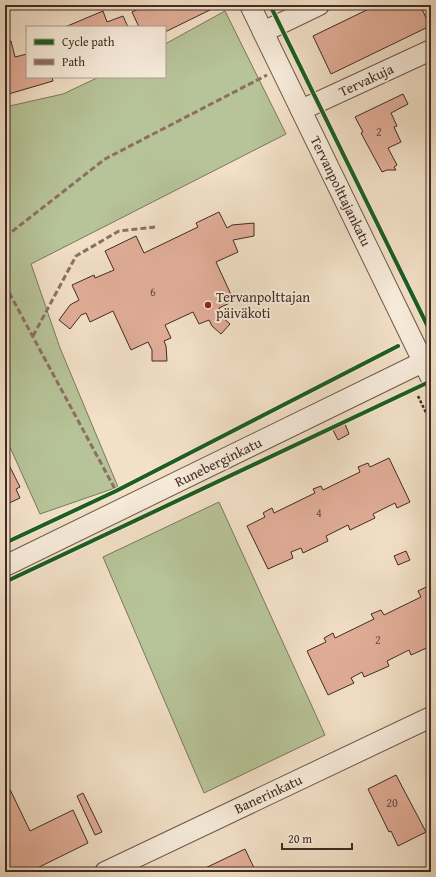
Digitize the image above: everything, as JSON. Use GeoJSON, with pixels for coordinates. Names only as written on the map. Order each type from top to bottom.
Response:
{"type":"FeatureCollection","features":[{"type":"Feature","properties":{"kind":"street","name":"Tervanpolttajankatu"},"geometry":{"type":"LineString","coordinates":[[250,5],[428,366]]}},
{"type":"Feature","properties":{"kind":"street"},"geometry":{"type":"LineString","coordinates":[[263,32],[319,5]]}},
{"type":"Feature","properties":{"kind":"street","name":"Tervakuja"},"geometry":{"type":"LineString","coordinates":[[301,110],[431,50]]}},
{"type":"Feature","properties":{"kind":"street","name":"Runeberginkatu"},"geometry":{"type":"LineString","coordinates":[[5,566],[428,366]]}},
{"type":"Feature","properties":{"kind":"street","name":"Banerinkatu"},"geometry":{"type":"LineString","coordinates":[[105,872],[431,719]]}},
{"type":"Feature","properties":{"kind":"green space"},"geometry":{"type":"Polygon","coordinates":[[[225,11],[286,134],[31,264],[60,348],[118,487],[40,514],[5,436],[5,107],[63,94],[97,78],[166,78],[166,43],[225,11]]]}},
{"type":"Feature","properties":{"kind":"green space"},"geometry":{"type":"Polygon","coordinates":[[[219,502],[325,735],[204,793],[103,557],[219,502]]]}},
{"type":"Feature","properties":{"kind":"building"},"geometry":{"type":"Polygon","coordinates":[[[146,5],[218,5],[166,32],[166,26],[139,26],[132,12],[146,5]]]}},
{"type":"Feature","properties":{"kind":"building"},"geometry":{"type":"Polygon","coordinates":[[[377,5],[420,5],[430,26],[331,74],[313,36],[377,5]]]}},
{"type":"Feature","properties":{"kind":"building"},"geometry":{"type":"Polygon","coordinates":[[[103,11],[107,22],[123,16],[128,26],[67,26],[103,11]]]}},
{"type":"Feature","properties":{"kind":"building"},"geometry":{"type":"Polygon","coordinates":[[[11,41],[15,57],[26,54],[26,78],[52,78],[53,81],[5,95],[5,43],[11,41]]]}},
{"type":"Feature","properties":{"kind":"building"},"geometry":{"type":"Polygon","coordinates":[[[403,94],[408,104],[391,113],[397,126],[394,127],[401,142],[388,148],[397,165],[394,167],[396,170],[387,170],[382,172],[361,133],[363,132],[355,117],[403,94]]]}},
{"type":"Feature","properties":{"kind":"building"},"geometry":{"type":"Polygon","coordinates":[[[219,212],[227,228],[232,225],[254,223],[254,236],[233,240],[238,252],[216,262],[234,301],[219,308],[223,318],[230,324],[221,334],[212,326],[209,320],[199,324],[193,312],[165,325],[171,338],[164,341],[166,346],[167,361],[152,361],[152,350],[148,342],[131,350],[113,311],[90,322],[86,313],[81,315],[70,329],[59,320],[70,305],[79,300],[72,285],[94,275],[95,278],[114,270],[105,251],[136,236],[144,253],[198,227],[196,223],[219,212]]]}},
{"type":"Feature","properties":{"kind":"building"},"geometry":{"type":"Polygon","coordinates":[[[345,424],[349,434],[338,440],[333,430],[345,424]]]}},
{"type":"Feature","properties":{"kind":"building"},"geometry":{"type":"Polygon","coordinates":[[[5,457],[20,487],[16,489],[20,498],[5,505],[5,457]]]}},
{"type":"Feature","properties":{"kind":"building"},"geometry":{"type":"Polygon","coordinates":[[[389,458],[410,502],[397,508],[395,503],[373,514],[375,518],[350,530],[348,525],[326,536],[328,541],[303,553],[301,548],[291,552],[293,558],[268,569],[247,526],[265,517],[263,513],[272,508],[274,513],[315,493],[313,489],[321,486],[323,490],[360,472],[358,467],[368,463],[370,467],[389,458]]]}},
{"type":"Feature","properties":{"kind":"building"},"geometry":{"type":"Polygon","coordinates":[[[406,551],[410,560],[398,565],[394,556],[406,551]]]}},
{"type":"Feature","properties":{"kind":"building"},"geometry":{"type":"Polygon","coordinates":[[[426,587],[429,593],[431,592],[431,646],[411,655],[409,650],[387,661],[389,666],[364,677],[362,672],[351,678],[354,683],[328,695],[307,651],[326,642],[324,638],[333,633],[335,638],[374,619],[371,614],[381,610],[384,615],[421,597],[418,591],[426,587]]]}},
{"type":"Feature","properties":{"kind":"building"},"geometry":{"type":"Polygon","coordinates":[[[396,775],[426,832],[398,846],[391,831],[389,832],[368,789],[396,775]]]}},
{"type":"Feature","properties":{"kind":"building"},"geometry":{"type":"Polygon","coordinates":[[[5,779],[30,831],[73,810],[88,843],[29,872],[12,872],[11,869],[5,872],[5,779]]]}},
{"type":"Feature","properties":{"kind":"building"},"geometry":{"type":"Polygon","coordinates":[[[83,793],[102,832],[95,835],[77,796],[83,793]]]}},
{"type":"Feature","properties":{"kind":"building"},"geometry":{"type":"Polygon","coordinates":[[[245,849],[256,872],[197,872],[245,849]]]}},
{"type":"Feature","properties":{"kind":"marked path"},"geometry":{"type":"LineString","coordinates":[[5,237],[105,159],[267,75]]}},
{"type":"Feature","properties":{"kind":"marked path"},"geometry":{"type":"LineString","coordinates":[[33,336],[76,256],[119,231],[155,227]]}},
{"type":"Feature","properties":{"kind":"marked path"},"geometry":{"type":"LineString","coordinates":[[5,285],[116,491]]}},
{"type":"Feature","properties":{"kind":"cycle path"},"geometry":{"type":"LineString","coordinates":[[270,5],[431,333]]}},
{"type":"Feature","properties":{"kind":"cycle path"},"geometry":{"type":"LineString","coordinates":[[5,543],[116,491],[398,346]]}},
{"type":"Feature","properties":{"kind":"cycle path"},"geometry":{"type":"LineString","coordinates":[[5,582],[431,381]]}},
{"type":"Feature","properties":{"kind":"place","name":"Tervanpolttajan päiväkoti"},"geometry":{"type":"Point","coordinates":[208,305]}}]}
